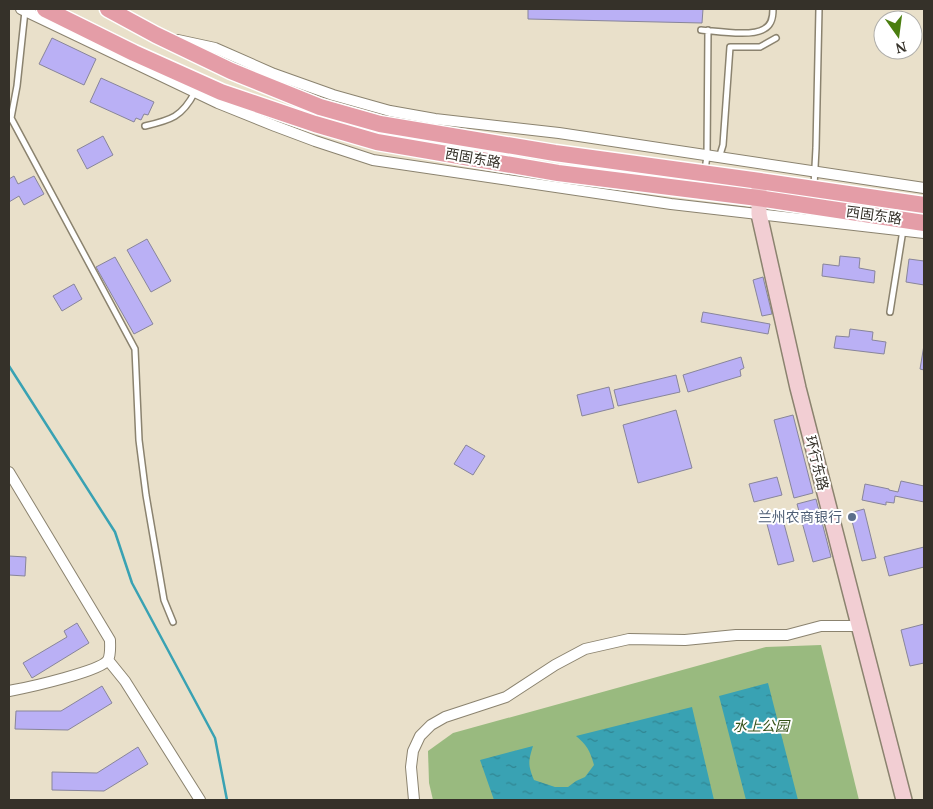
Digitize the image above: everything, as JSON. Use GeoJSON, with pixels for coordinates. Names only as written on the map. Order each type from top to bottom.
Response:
{"type":"FeatureCollection","features":[{"type":"Feature","properties":{"kind":"main road","name":"西固东路"},"geometry":{"type":"LineString","coordinates":[[45,9],[197,87],[222,92],[315,124],[376,142],[759,206],[924,223]]}},
{"type":"Feature","properties":{"kind":"main road","name":"西固东路"},"geometry":{"type":"LineString","coordinates":[[108,9],[156,35],[231,71],[320,107],[380,124],[555,153],[924,205]]}},
{"type":"Feature","properties":{"kind":"street"},"geometry":{"type":"LineString","coordinates":[[23,10],[197,87],[218,103],[315,141],[373,160],[671,204],[759,206],[924,233]]}},
{"type":"Feature","properties":{"kind":"street"},"geometry":{"type":"LineString","coordinates":[[156,35],[215,48],[274,74],[307,86],[390,111],[924,188]]}},
{"type":"Feature","properties":{"kind":"street"},"geometry":{"type":"LineString","coordinates":[[760,181],[762,164]]}},
{"type":"Feature","properties":{"kind":"street","name":"环行东路"},"geometry":{"type":"LineString","coordinates":[[760,181],[759,206],[798,388],[904,800]]}},
{"type":"Feature","properties":{"kind":"street"},"geometry":{"type":"LineString","coordinates":[[9,472],[110,640],[108,660],[102,665],[67,678],[9,690]]}},
{"type":"Feature","properties":{"kind":"street"},"geometry":{"type":"LineString","coordinates":[[414,800],[410,768],[413,751],[420,736],[431,724],[445,717],[506,697],[554,665],[585,648],[629,639],[685,640],[736,635],[787,635],[821,626],[859,626]]}},
{"type":"Feature","properties":{"kind":"street"},"geometry":{"type":"LineString","coordinates":[[108,660],[125,681],[200,800]]}},
{"type":"Feature","properties":{"kind":"lane"},"geometry":{"type":"LineString","coordinates":[[701,30],[751,34],[765,29],[773,18],[773,9]]}},
{"type":"Feature","properties":{"kind":"lane"},"geometry":{"type":"LineString","coordinates":[[813,188],[815,172],[818,9]]}},
{"type":"Feature","properties":{"kind":"lane"},"geometry":{"type":"LineString","coordinates":[[23,10],[18,86],[11,118],[135,349],[139,440],[146,495],[164,600],[172,622]]}},
{"type":"Feature","properties":{"kind":"lane"},"geometry":{"type":"LineString","coordinates":[[704,174],[707,156],[708,30]]}},
{"type":"Feature","properties":{"kind":"lane"},"geometry":{"type":"LineString","coordinates":[[719,158],[723,144],[730,47],[760,47],[776,38]]}},
{"type":"Feature","properties":{"kind":"lane"},"geometry":{"type":"LineString","coordinates":[[145,126],[160,123],[183,111],[189,104],[197,87]]}},
{"type":"Feature","properties":{"kind":"lane"},"geometry":{"type":"LineString","coordinates":[[315,124],[320,107]]}},
{"type":"Feature","properties":{"kind":"lane"},"geometry":{"type":"LineString","coordinates":[[890,312],[903,230]]}},
{"type":"Feature","properties":{"kind":"green space","name":"水上公园"},"geometry":{"type":"Polygon","coordinates":[[[821,645],[859,800],[433,800],[429,783],[428,751],[453,733],[766,647],[821,645]]]}},
{"type":"Feature","properties":{"kind":"water"},"geometry":{"type":"Polygon","coordinates":[[[768,683],[798,800],[746,800],[719,696],[768,683]]]}},
{"type":"Feature","properties":{"kind":"water"},"geometry":{"type":"Polygon","coordinates":[[[692,707],[714,800],[494,800],[480,760],[533,746],[529,763],[534,780],[555,787],[568,787],[585,777],[594,765],[588,749],[576,736],[692,707]]]}},
{"type":"Feature","properties":{"kind":"building"},"geometry":{"type":"Polygon","coordinates":[[[528,9],[703,9],[702,23],[528,19],[528,9]]]}},
{"type":"Feature","properties":{"kind":"building"},"geometry":{"type":"Polygon","coordinates":[[[52,38],[96,59],[84,85],[39,64],[52,38]]]}},
{"type":"Feature","properties":{"kind":"building"},"geometry":{"type":"Polygon","coordinates":[[[101,78],[154,102],[148,115],[144,114],[141,120],[136,118],[134,122],[90,102],[101,78]]]}},
{"type":"Feature","properties":{"kind":"building"},"geometry":{"type":"Polygon","coordinates":[[[103,136],[113,155],[87,169],[77,150],[103,136]]]}},
{"type":"Feature","properties":{"kind":"building"},"geometry":{"type":"Polygon","coordinates":[[[14,176],[18,184],[34,176],[44,194],[24,205],[19,196],[9,202],[9,179],[14,176]]]}},
{"type":"Feature","properties":{"kind":"building"},"geometry":{"type":"Polygon","coordinates":[[[147,239],[171,281],[151,292],[127,250],[147,239]]]}},
{"type":"Feature","properties":{"kind":"building"},"geometry":{"type":"Polygon","coordinates":[[[840,256],[860,258],[859,268],[875,271],[874,283],[822,276],[823,264],[839,266],[840,256]]]}},
{"type":"Feature","properties":{"kind":"building"},"geometry":{"type":"Polygon","coordinates":[[[115,257],[153,324],[134,334],[96,267],[115,257]]]}},
{"type":"Feature","properties":{"kind":"building"},"geometry":{"type":"Polygon","coordinates":[[[909,259],[924,261],[924,285],[906,282],[909,259]]]}},
{"type":"Feature","properties":{"kind":"building"},"geometry":{"type":"Polygon","coordinates":[[[763,277],[772,314],[762,316],[753,280],[763,277]]]}},
{"type":"Feature","properties":{"kind":"building"},"geometry":{"type":"Polygon","coordinates":[[[74,284],[82,299],[62,311],[53,296],[74,284]]]}},
{"type":"Feature","properties":{"kind":"building"},"geometry":{"type":"Polygon","coordinates":[[[703,312],[770,324],[768,334],[701,322],[703,312]]]}},
{"type":"Feature","properties":{"kind":"building"},"geometry":{"type":"Polygon","coordinates":[[[850,329],[873,332],[872,340],[886,342],[884,354],[834,348],[836,336],[849,337],[850,329]]]}},
{"type":"Feature","properties":{"kind":"building"},"geometry":{"type":"Polygon","coordinates":[[[924,345],[924,370],[920,369],[924,345]]]}},
{"type":"Feature","properties":{"kind":"building"},"geometry":{"type":"Polygon","coordinates":[[[741,357],[744,368],[740,370],[741,376],[688,392],[683,375],[741,357]]]}},
{"type":"Feature","properties":{"kind":"building"},"geometry":{"type":"Polygon","coordinates":[[[676,375],[680,392],[618,406],[614,390],[676,375]]]}},
{"type":"Feature","properties":{"kind":"building"},"geometry":{"type":"Polygon","coordinates":[[[609,387],[614,408],[582,416],[577,395],[609,387]]]}},
{"type":"Feature","properties":{"kind":"building"},"geometry":{"type":"Polygon","coordinates":[[[676,410],[692,468],[638,483],[623,425],[676,410]]]}},
{"type":"Feature","properties":{"kind":"building"},"geometry":{"type":"Polygon","coordinates":[[[793,415],[813,493],[794,498],[774,420],[793,415]]]}},
{"type":"Feature","properties":{"kind":"building"},"geometry":{"type":"Polygon","coordinates":[[[466,445],[485,456],[473,475],[454,464],[466,445]]]}},
{"type":"Feature","properties":{"kind":"building"},"geometry":{"type":"Polygon","coordinates":[[[777,477],[782,495],[754,502],[749,484],[777,477]]]}},
{"type":"Feature","properties":{"kind":"building"},"geometry":{"type":"Polygon","coordinates":[[[901,481],[924,486],[924,502],[895,496],[894,503],[886,502],[886,505],[862,500],[865,484],[898,492],[901,481]]]}},
{"type":"Feature","properties":{"kind":"building"},"geometry":{"type":"Polygon","coordinates":[[[816,499],[831,557],[813,562],[797,504],[816,499]]]}},
{"type":"Feature","properties":{"kind":"building"},"geometry":{"type":"Polygon","coordinates":[[[864,509],[876,558],[862,561],[850,513],[864,509]]]}},
{"type":"Feature","properties":{"kind":"building"},"geometry":{"type":"Polygon","coordinates":[[[783,520],[794,561],[778,565],[767,524],[783,520]]]}},
{"type":"Feature","properties":{"kind":"building"},"geometry":{"type":"Polygon","coordinates":[[[924,547],[924,567],[889,576],[884,557],[924,547]]]}},
{"type":"Feature","properties":{"kind":"building"},"geometry":{"type":"Polygon","coordinates":[[[9,556],[26,557],[25,576],[9,575],[9,556]]]}},
{"type":"Feature","properties":{"kind":"building"},"geometry":{"type":"Polygon","coordinates":[[[77,623],[89,643],[32,678],[23,663],[67,637],[64,631],[77,623]]]}},
{"type":"Feature","properties":{"kind":"building"},"geometry":{"type":"Polygon","coordinates":[[[924,624],[924,663],[910,666],[901,630],[924,624]]]}},
{"type":"Feature","properties":{"kind":"building"},"geometry":{"type":"Polygon","coordinates":[[[102,686],[112,703],[68,730],[15,729],[16,711],[61,711],[102,686]]]}},
{"type":"Feature","properties":{"kind":"building"},"geometry":{"type":"Polygon","coordinates":[[[138,747],[148,764],[104,791],[52,790],[52,772],[97,773],[138,747]]]}},
{"type":"Feature","properties":{"kind":"waterway"},"geometry":{"type":"LineString","coordinates":[[9,366],[115,532],[132,583],[215,738],[227,800]]}},
{"type":"Feature","properties":{"kind":"place","name":"兰州农商银行"},"geometry":{"type":"Point","coordinates":[852,517]}}]}
